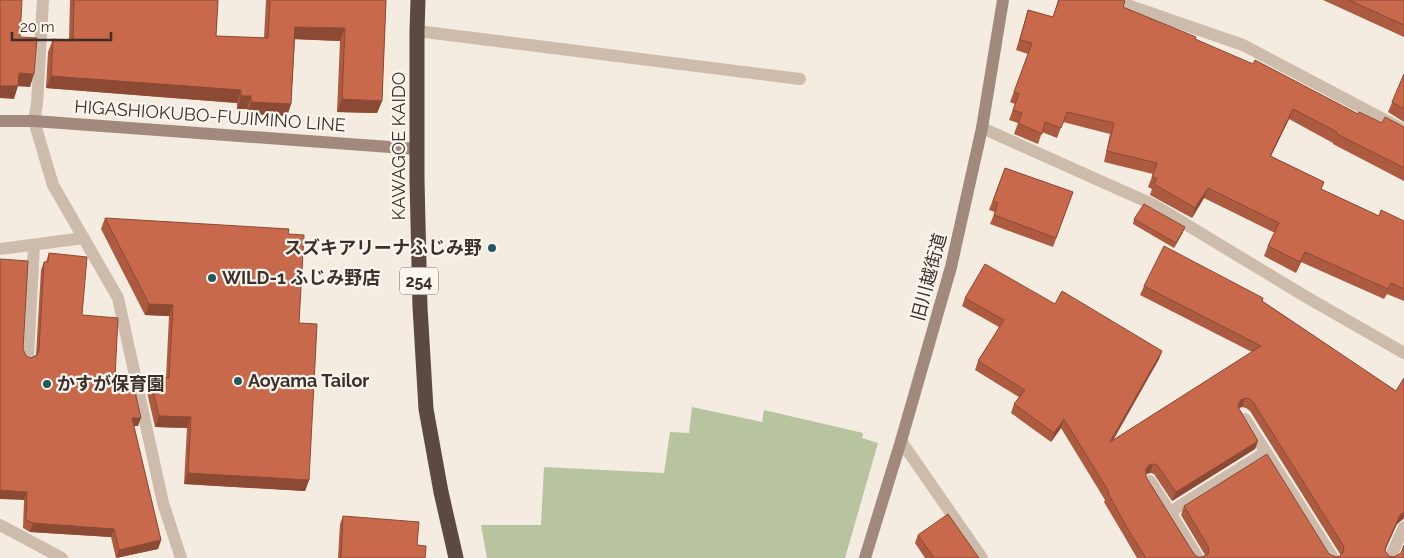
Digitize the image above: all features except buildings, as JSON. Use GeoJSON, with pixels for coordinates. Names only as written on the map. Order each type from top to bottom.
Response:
{"type":"FeatureCollection","features":[{"type":"Feature","properties":{"kind":"highway","name":"KAWAGOE KAIDO"},"geometry":{"type":"LineString","coordinates":[[418,0],[420,307],[426,409],[441,492],[456,558]]}},
{"type":"Feature","properties":{"kind":"street"},"geometry":{"type":"LineString","coordinates":[[43,0],[37,104],[34,120],[53,185],[118,298],[163,503],[181,558]]}},
{"type":"Feature","properties":{"kind":"street","name":"旧川越街道"},"geometry":{"type":"LineString","coordinates":[[865,558],[951,267],[982,128],[1003,0]]}},
{"type":"Feature","properties":{"kind":"street"},"geometry":{"type":"LineString","coordinates":[[1113,0],[1243,45],[1404,130]]}},
{"type":"Feature","properties":{"kind":"street"},"geometry":{"type":"LineString","coordinates":[[417,32],[800,79]]}},
{"type":"Feature","properties":{"kind":"street","name":"HIGASHIOKUBO-FUJIMINO LINE"},"geometry":{"type":"LineString","coordinates":[[0,121],[34,120],[418,149]]}},
{"type":"Feature","properties":{"kind":"street"},"geometry":{"type":"LineString","coordinates":[[982,128],[1154,205],[1308,298],[1404,352]]}},
{"type":"Feature","properties":{"kind":"street"},"geometry":{"type":"LineString","coordinates":[[0,249],[84,238]]}},
{"type":"Feature","properties":{"kind":"street"},"geometry":{"type":"LineString","coordinates":[[28,358],[34,245]]}},
{"type":"Feature","properties":{"kind":"street"},"geometry":{"type":"LineString","coordinates":[[1242,415],[1333,558]]}},
{"type":"Feature","properties":{"kind":"street"},"geometry":{"type":"LineString","coordinates":[[901,441],[982,558]]}},
{"type":"Feature","properties":{"kind":"street"},"geometry":{"type":"LineString","coordinates":[[1170,512],[1266,452]]}},
{"type":"Feature","properties":{"kind":"street"},"geometry":{"type":"LineString","coordinates":[[1150,481],[1198,558]]}},
{"type":"Feature","properties":{"kind":"street"},"geometry":{"type":"LineString","coordinates":[[0,525],[62,558]]}},
{"type":"Feature","properties":{"kind":"street"},"geometry":{"type":"LineString","coordinates":[[1391,558],[1404,527]]}},
{"type":"Feature","properties":{"kind":"green space"},"geometry":{"type":"Polygon","coordinates":[[[692,407],[762,422],[764,410],[863,433],[862,438],[878,443],[845,558],[487,558],[481,525],[541,525],[544,467],[664,473],[670,432],[689,433],[692,407]]]}},
{"type":"Feature","properties":{"kind":"place","name":"スズキアリーナふじみ野"},"geometry":{"type":"Point","coordinates":[492,248]}},
{"type":"Feature","properties":{"kind":"place","name":"WILD-1 ふじみ野店"},"geometry":{"type":"Point","coordinates":[212,278]}},
{"type":"Feature","properties":{"kind":"place","name":"Aoyama Tailor"},"geometry":{"type":"Point","coordinates":[238,381]}},
{"type":"Feature","properties":{"kind":"place","name":"かすが保育園"},"geometry":{"type":"Point","coordinates":[47,384]}}]}
